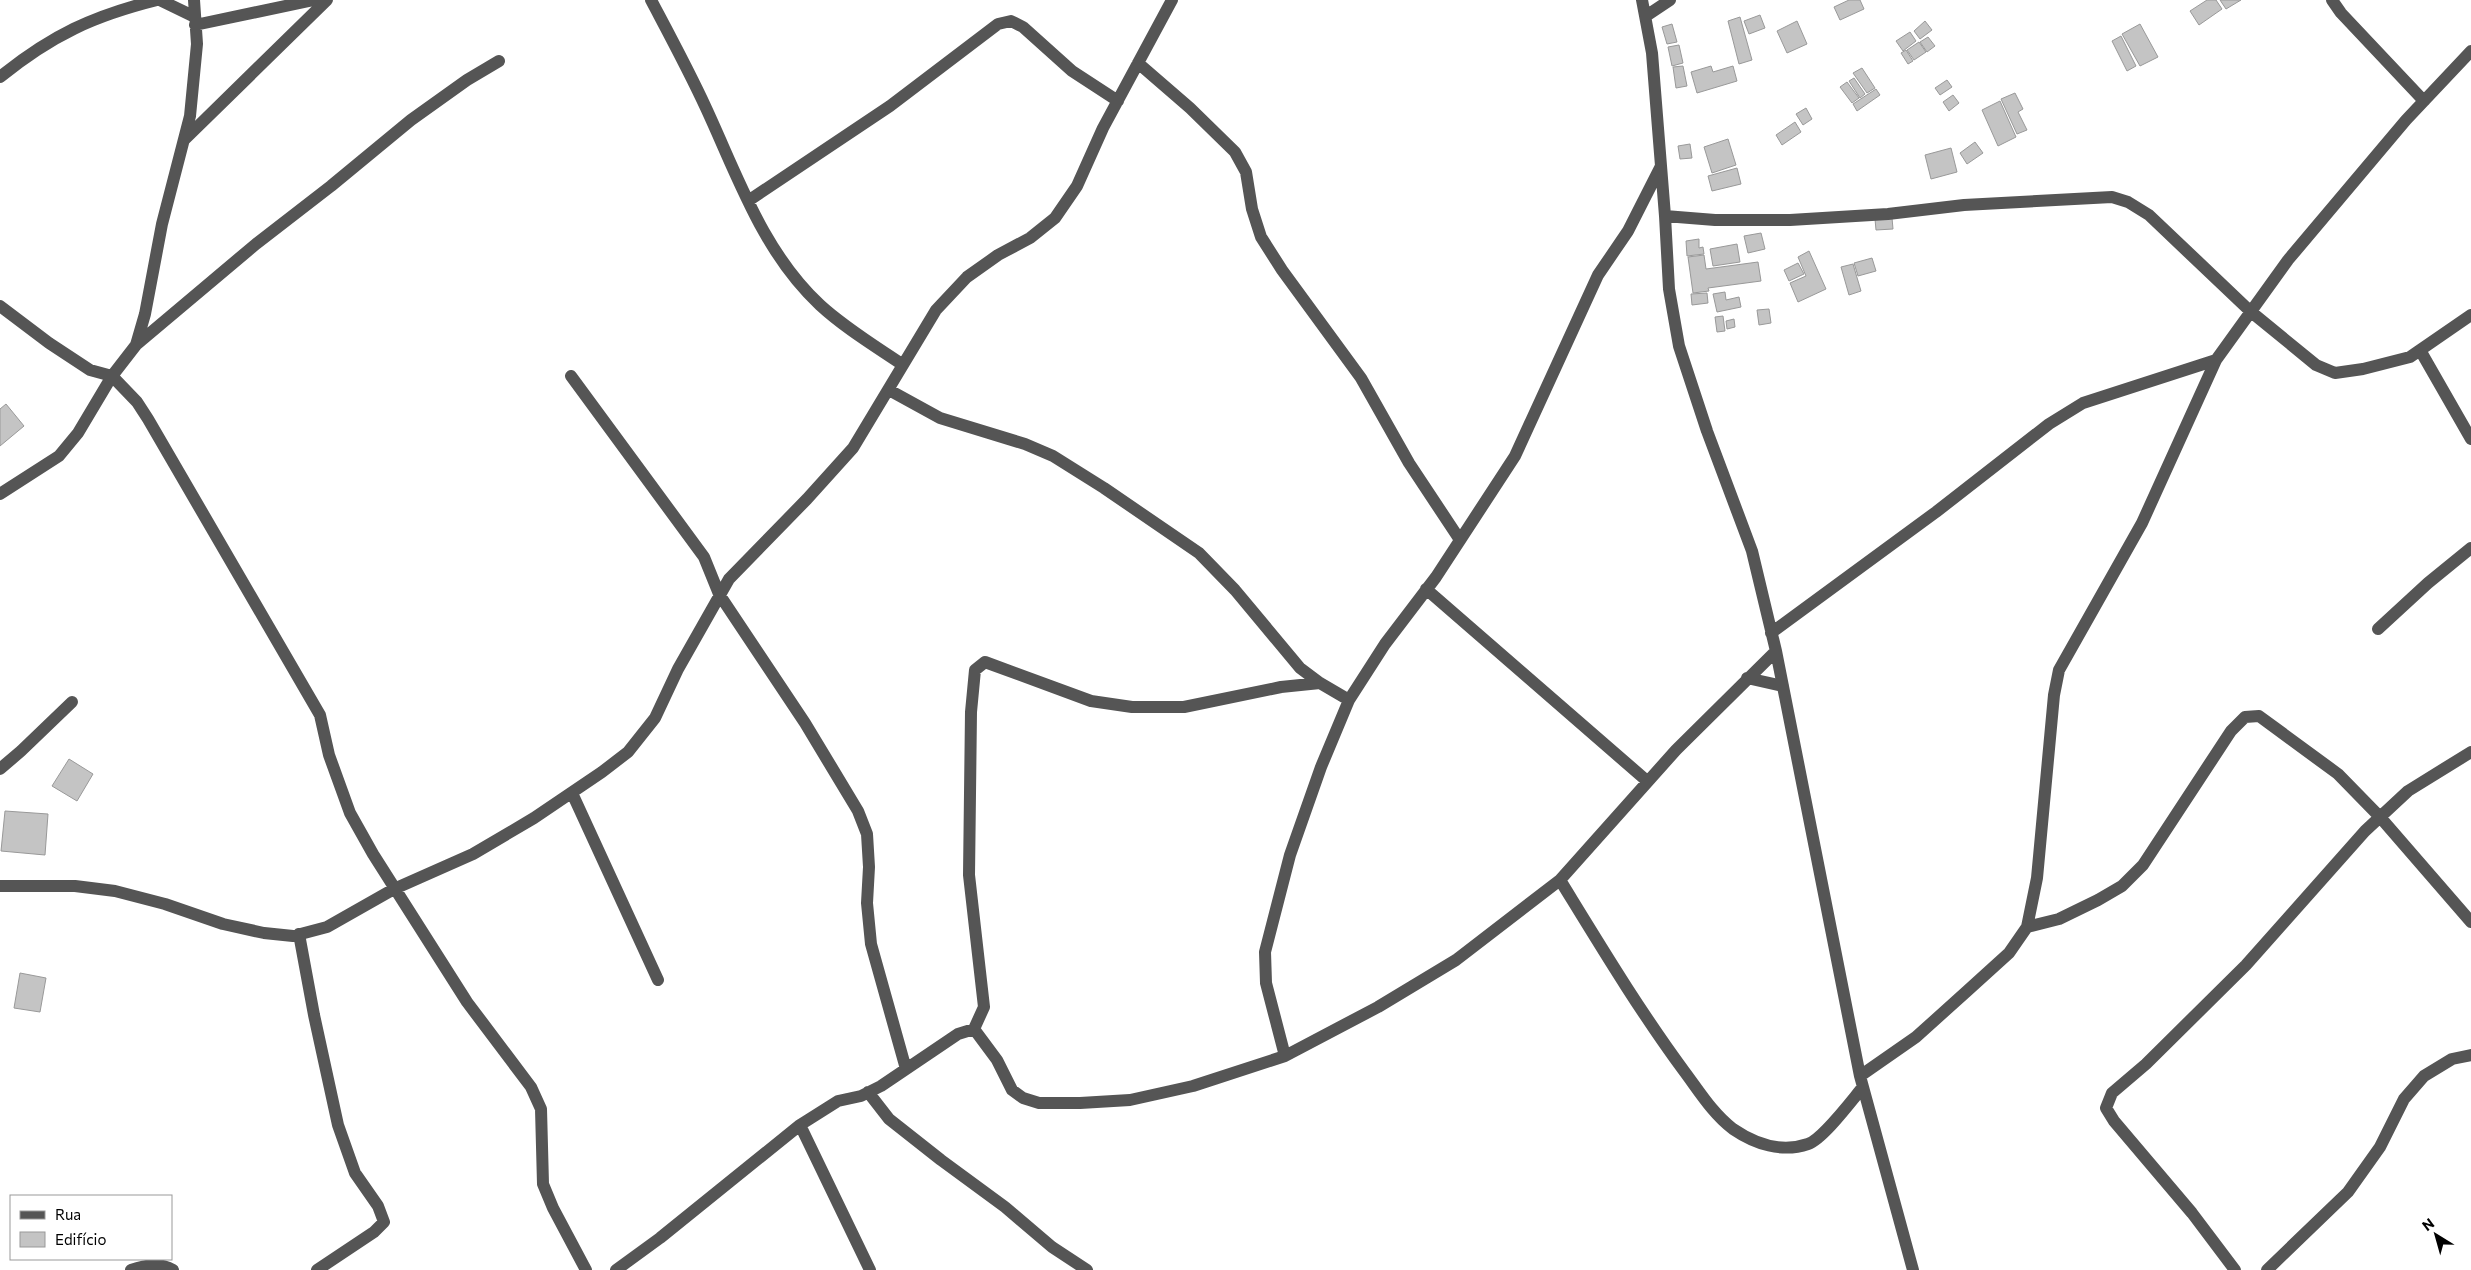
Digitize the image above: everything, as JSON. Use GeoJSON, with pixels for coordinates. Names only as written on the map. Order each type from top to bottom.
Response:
{"type":"FeatureCollection","features":[{"type":"Feature","properties":{"kind":"street"},"geometry":{"type":"LineString","coordinates":[[0,77],[42,46],[85,22],[113,11],[158,0],[195,21],[314,0]]}},
{"type":"Feature","properties":{"kind":"street"},"geometry":{"type":"LineString","coordinates":[[136,345],[145,314],[162,224],[185,139],[192,98],[197,44],[194,0]]}},
{"type":"Feature","properties":{"kind":"street"},"geometry":{"type":"LineString","coordinates":[[185,139],[327,0]]}},
{"type":"Feature","properties":{"kind":"street"},"geometry":{"type":"LineString","coordinates":[[651,0],[706,108],[761,229],[794,275],[819,304],[847,327],[903,365]]}},
{"type":"Feature","properties":{"kind":"street"},"geometry":{"type":"LineString","coordinates":[[0,886],[75,886],[115,891],[165,904],[223,924],[264,933],[299,934],[328,927],[394,889],[473,854],[572,793],[628,752],[656,718],[678,669],[719,594],[745,561],[808,499],[853,448],[936,310],[967,277],[998,255],[1030,238],[1055,218],[1076,186],[1118,101],[1172,0]]}},
{"type":"Feature","properties":{"kind":"street"},"geometry":{"type":"LineString","coordinates":[[1642,0],[1652,52],[1662,165],[1668,289],[1680,346],[1707,431],[1752,551],[1776,651],[1862,1082],[1913,1270]]}},
{"type":"Feature","properties":{"kind":"street"},"geometry":{"type":"LineString","coordinates":[[1646,16],[1670,0]]}},
{"type":"Feature","properties":{"kind":"street"},"geometry":{"type":"LineString","coordinates":[[2332,0],[2341,13],[2424,101]]}},
{"type":"Feature","properties":{"kind":"street"},"geometry":{"type":"LineString","coordinates":[[748,201],[890,106],[998,24],[1011,21],[1023,27],[1072,71],[1118,101]]}},
{"type":"Feature","properties":{"kind":"street"},"geometry":{"type":"LineString","coordinates":[[1560,880],[1657,1035],[1716,1114],[1747,1138],[1779,1149],[1810,1144],[1825,1130],[1862,1082],[1916,1037],[2009,953],[2027,927],[2037,878],[2054,695],[2059,670],[2142,524],[2216,360],[2288,260],[2424,101],[2471,51]]}},
{"type":"Feature","properties":{"kind":"street"},"geometry":{"type":"LineString","coordinates":[[0,494],[59,456],[78,433],[112,376],[136,345],[256,244],[331,186],[411,120],[499,61]]}},
{"type":"Feature","properties":{"kind":"street"},"geometry":{"type":"LineString","coordinates":[[1138,63],[1190,108],[1235,152],[1246,172],[1252,209],[1261,237],[1282,270],[1361,378],[1409,463],[1460,540]]}},
{"type":"Feature","properties":{"kind":"street"},"geometry":{"type":"LineString","coordinates":[[1285,1056],[1266,983],[1265,952],[1290,855],[1321,767],[1349,700],[1385,644],[1460,540],[1515,456],[1598,275],[1628,231],[1662,165]]}},
{"type":"Feature","properties":{"kind":"street"},"geometry":{"type":"LineString","coordinates":[[1665,216],[1715,220],[1790,220],[1888,214],[1964,204],[2112,197],[2128,202],[2149,215],[2250,311],[2316,365],[2336,373],[2363,370],[2410,357],[2471,315]]}},
{"type":"Feature","properties":{"kind":"street"},"geometry":{"type":"LineString","coordinates":[[0,306],[90,370],[112,376],[138,402],[320,715],[328,755],[350,813],[394,889],[467,1002],[531,1087],[541,1109],[543,1184],[553,1208],[586,1270]]}},
{"type":"Feature","properties":{"kind":"street"},"geometry":{"type":"LineString","coordinates":[[2420,350],[2471,439]]}},
{"type":"Feature","properties":{"kind":"street"},"geometry":{"type":"LineString","coordinates":[[1771,633],[1936,512],[2049,424],[2083,403],[2216,360]]}},
{"type":"Feature","properties":{"kind":"street"},"geometry":{"type":"LineString","coordinates":[[572,376],[704,557],[719,594],[805,723],[858,811],[867,834],[869,868],[867,903],[871,944],[906,1069]]}},
{"type":"Feature","properties":{"kind":"street"},"geometry":{"type":"LineString","coordinates":[[889,390],[940,418],[1025,444],[1053,456],[1112,493],[1198,553],[1235,590],[1300,668],[1320,683],[1349,700]]}},
{"type":"Feature","properties":{"kind":"street"},"geometry":{"type":"LineString","coordinates":[[2378,629],[2428,583],[2471,548]]}},
{"type":"Feature","properties":{"kind":"street"},"geometry":{"type":"LineString","coordinates":[[1426,589],[1648,781]]}},
{"type":"Feature","properties":{"kind":"street"},"geometry":{"type":"LineString","coordinates":[[974,1029],[997,1060],[1012,1090],[1023,1098],[1039,1103],[1130,1100],[1193,1086],[1285,1056],[1378,1007],[1456,960],[1560,880],[1648,781],[1747,678],[1776,651]]}},
{"type":"Feature","properties":{"kind":"street"},"geometry":{"type":"LineString","coordinates":[[616,1270],[660,1238],[800,1125],[838,1101],[868,1092],[958,1034],[974,1029],[984,1007],[969,875],[971,712],[975,670],[979,665],[985,662],[1091,701],[1132,707],[1184,707],[1281,687],[1320,683]]}},
{"type":"Feature","properties":{"kind":"street"},"geometry":{"type":"LineString","coordinates":[[1747,678],[1783,686]]}},
{"type":"Feature","properties":{"kind":"street"},"geometry":{"type":"LineString","coordinates":[[0,769],[22,751],[72,702]]}},
{"type":"Feature","properties":{"kind":"street"},"geometry":{"type":"LineString","coordinates":[[2027,927],[2059,919],[2122,886],[2143,865],[2231,731],[2245,717],[2259,716],[2338,774],[2380,817],[2471,922]]}},
{"type":"Feature","properties":{"kind":"street"},"geometry":{"type":"LineString","coordinates":[[2235,1270],[2192,1214],[2114,1121],[2106,1108],[2112,1094],[2146,1064],[2246,965],[2380,817],[2408,791],[2471,752]]}},
{"type":"Feature","properties":{"kind":"street"},"geometry":{"type":"LineString","coordinates":[[572,793],[658,980]]}},
{"type":"Feature","properties":{"kind":"street"},"geometry":{"type":"LineString","coordinates":[[299,934],[314,1015],[338,1125],[355,1173],[378,1206],[384,1222],[374,1232],[317,1270]]}},
{"type":"Feature","properties":{"kind":"street"},"geometry":{"type":"LineString","coordinates":[[2266,1270],[2348,1192],[2380,1147],[2404,1099],[2424,1076],[2452,1059],[2471,1055]]}},
{"type":"Feature","properties":{"kind":"street"},"geometry":{"type":"LineString","coordinates":[[868,1092],[889,1119],[911,1137],[1005,1207],[1052,1247],[1087,1270]]}},
{"type":"Feature","properties":{"kind":"street"},"geometry":{"type":"LineString","coordinates":[[800,1125],[870,1270]]}},
{"type":"Feature","properties":{"kind":"street"},"geometry":{"type":"LineString","coordinates":[[131,1270],[148,1264],[167,1266],[173,1270]]}},
{"type":"Feature","properties":{"kind":"building"},"geometry":{"type":"Polygon","coordinates":[[[1849,0],[1860,0],[1864,9],[1840,20],[1834,7],[1849,0]]]}},
{"type":"Feature","properties":{"kind":"building"},"geometry":{"type":"Polygon","coordinates":[[[2207,0],[2216,0],[2222,9],[2199,25],[2190,11],[2207,0]]]}},
{"type":"Feature","properties":{"kind":"building"},"geometry":{"type":"Polygon","coordinates":[[[2220,0],[2241,0],[2226,9],[2220,0]]]}},
{"type":"Feature","properties":{"kind":"building"},"geometry":{"type":"Polygon","coordinates":[[[1760,15],[1765,28],[1749,34],[1744,21],[1760,15]]]}},
{"type":"Feature","properties":{"kind":"building"},"geometry":{"type":"Polygon","coordinates":[[[1740,17],[1752,60],[1739,64],[1728,21],[1740,17]]]}},
{"type":"Feature","properties":{"kind":"building"},"geometry":{"type":"Polygon","coordinates":[[[1797,21],[1807,44],[1787,53],[1777,31],[1797,21]]]}},
{"type":"Feature","properties":{"kind":"building"},"geometry":{"type":"Polygon","coordinates":[[[1925,21],[1932,30],[1920,39],[1914,31],[1925,21]]]}},
{"type":"Feature","properties":{"kind":"building"},"geometry":{"type":"Polygon","coordinates":[[[1672,24],[1677,42],[1667,44],[1662,27],[1672,24]]]}},
{"type":"Feature","properties":{"kind":"building"},"geometry":{"type":"Polygon","coordinates":[[[2140,24],[2158,57],[2140,66],[2122,34],[2140,24]]]}},
{"type":"Feature","properties":{"kind":"building"},"geometry":{"type":"Polygon","coordinates":[[[1910,32],[1916,41],[1903,51],[1896,41],[1910,32]]]}},
{"type":"Feature","properties":{"kind":"building"},"geometry":{"type":"Polygon","coordinates":[[[2121,36],[2136,66],[2127,71],[2112,41],[2121,36]]]}},
{"type":"Feature","properties":{"kind":"building"},"geometry":{"type":"Polygon","coordinates":[[[1928,37],[1935,46],[1927,52],[1920,42],[1928,37]]]}},
{"type":"Feature","properties":{"kind":"building"},"geometry":{"type":"Polygon","coordinates":[[[1919,42],[1926,52],[1914,60],[1907,50],[1919,42]]]}},
{"type":"Feature","properties":{"kind":"building"},"geometry":{"type":"Polygon","coordinates":[[[1679,45],[1683,63],[1672,66],[1668,47],[1679,45]]]}},
{"type":"Feature","properties":{"kind":"building"},"geometry":{"type":"Polygon","coordinates":[[[1906,50],[1913,61],[1908,64],[1901,53],[1906,50]]]}},
{"type":"Feature","properties":{"kind":"building"},"geometry":{"type":"Polygon","coordinates":[[[1683,66],[1687,86],[1676,88],[1673,67],[1683,66]]]}},
{"type":"Feature","properties":{"kind":"building"},"geometry":{"type":"Polygon","coordinates":[[[1711,66],[1713,72],[1733,66],[1737,81],[1697,93],[1691,72],[1711,66]]]}},
{"type":"Feature","properties":{"kind":"building"},"geometry":{"type":"Polygon","coordinates":[[[1862,68],[1875,88],[1867,93],[1853,73],[1862,68]]]}},
{"type":"Feature","properties":{"kind":"building"},"geometry":{"type":"Polygon","coordinates":[[[1854,78],[1865,94],[1860,98],[1849,81],[1854,78]]]}},
{"type":"Feature","properties":{"kind":"building"},"geometry":{"type":"Polygon","coordinates":[[[1947,80],[1952,87],[1940,95],[1935,88],[1947,80]]]}},
{"type":"Feature","properties":{"kind":"building"},"geometry":{"type":"Polygon","coordinates":[[[1847,82],[1859,98],[1852,103],[1840,87],[1847,82]]]}},
{"type":"Feature","properties":{"kind":"building"},"geometry":{"type":"Polygon","coordinates":[[[1876,89],[1880,95],[1857,111],[1853,104],[1876,89]]]}},
{"type":"Feature","properties":{"kind":"building"},"geometry":{"type":"Polygon","coordinates":[[[2015,93],[2023,109],[2018,112],[2027,130],[2017,134],[2001,99],[2015,93]]]}},
{"type":"Feature","properties":{"kind":"building"},"geometry":{"type":"Polygon","coordinates":[[[1953,95],[1959,103],[1949,111],[1943,102],[1953,95]]]}},
{"type":"Feature","properties":{"kind":"building"},"geometry":{"type":"Polygon","coordinates":[[[2000,101],[2016,137],[1998,146],[1982,110],[2000,101]]]}},
{"type":"Feature","properties":{"kind":"building"},"geometry":{"type":"Polygon","coordinates":[[[1806,108],[1812,119],[1803,125],[1796,114],[1806,108]]]}},
{"type":"Feature","properties":{"kind":"building"},"geometry":{"type":"Polygon","coordinates":[[[1795,122],[1801,132],[1782,145],[1776,135],[1795,122]]]}},
{"type":"Feature","properties":{"kind":"building"},"geometry":{"type":"Polygon","coordinates":[[[1728,139],[1736,165],[1712,173],[1704,147],[1728,139]]]}},
{"type":"Feature","properties":{"kind":"building"},"geometry":{"type":"Polygon","coordinates":[[[1975,142],[1983,153],[1967,164],[1960,153],[1975,142]]]}},
{"type":"Feature","properties":{"kind":"building"},"geometry":{"type":"Polygon","coordinates":[[[1690,144],[1692,158],[1680,159],[1678,146],[1690,144]]]}},
{"type":"Feature","properties":{"kind":"building"},"geometry":{"type":"Polygon","coordinates":[[[1951,148],[1957,172],[1931,179],[1925,155],[1951,148]]]}},
{"type":"Feature","properties":{"kind":"building"},"geometry":{"type":"Polygon","coordinates":[[[1737,168],[1741,184],[1712,191],[1708,176],[1737,168]]]}},
{"type":"Feature","properties":{"kind":"building"},"geometry":{"type":"Polygon","coordinates":[[[1892,218],[1893,229],[1876,230],[1875,219],[1892,218]]]}},
{"type":"Feature","properties":{"kind":"building"},"geometry":{"type":"Polygon","coordinates":[[[1761,233],[1765,249],[1748,253],[1744,236],[1761,233]]]}},
{"type":"Feature","properties":{"kind":"building"},"geometry":{"type":"Polygon","coordinates":[[[1699,239],[1699,248],[1703,247],[1704,254],[1687,256],[1686,241],[1699,239]]]}},
{"type":"Feature","properties":{"kind":"building"},"geometry":{"type":"Polygon","coordinates":[[[1737,244],[1740,262],[1713,266],[1710,249],[1737,244]]]}},
{"type":"Feature","properties":{"kind":"building"},"geometry":{"type":"Polygon","coordinates":[[[1809,251],[1826,289],[1798,302],[1790,283],[1806,276],[1798,257],[1809,251]]]}},
{"type":"Feature","properties":{"kind":"building"},"geometry":{"type":"Polygon","coordinates":[[[1704,255],[1706,269],[1758,262],[1761,281],[1708,288],[1709,291],[1693,293],[1688,257],[1704,255]]]}},
{"type":"Feature","properties":{"kind":"building"},"geometry":{"type":"Polygon","coordinates":[[[1872,258],[1876,271],[1858,276],[1854,263],[1872,258]]]}},
{"type":"Feature","properties":{"kind":"building"},"geometry":{"type":"Polygon","coordinates":[[[1798,263],[1804,274],[1789,281],[1784,270],[1798,263]]]}},
{"type":"Feature","properties":{"kind":"building"},"geometry":{"type":"Polygon","coordinates":[[[1853,264],[1861,291],[1849,295],[1841,267],[1853,264]]]}},
{"type":"Feature","properties":{"kind":"building"},"geometry":{"type":"Polygon","coordinates":[[[1725,292],[1726,300],[1739,297],[1741,307],[1717,312],[1713,294],[1725,292]]]}},
{"type":"Feature","properties":{"kind":"building"},"geometry":{"type":"Polygon","coordinates":[[[1707,293],[1708,303],[1692,305],[1691,294],[1707,293]]]}},
{"type":"Feature","properties":{"kind":"building"},"geometry":{"type":"Polygon","coordinates":[[[1769,309],[1771,323],[1759,325],[1757,310],[1769,309]]]}},
{"type":"Feature","properties":{"kind":"building"},"geometry":{"type":"Polygon","coordinates":[[[1723,316],[1725,331],[1717,332],[1715,317],[1723,316]]]}},
{"type":"Feature","properties":{"kind":"building"},"geometry":{"type":"Polygon","coordinates":[[[1734,319],[1735,327],[1727,329],[1726,321],[1734,319]]]}},
{"type":"Feature","properties":{"kind":"building"},"geometry":{"type":"Polygon","coordinates":[[[6,404],[24,426],[0,446],[0,409],[6,404]]]}},
{"type":"Feature","properties":{"kind":"building"},"geometry":{"type":"Polygon","coordinates":[[[69,759],[93,774],[77,801],[52,786],[69,759]]]}},
{"type":"Feature","properties":{"kind":"building"},"geometry":{"type":"Polygon","coordinates":[[[5,811],[48,814],[45,855],[1,851],[5,811]]]}},
{"type":"Feature","properties":{"kind":"building"},"geometry":{"type":"Polygon","coordinates":[[[20,973],[46,978],[40,1012],[14,1008],[20,973]]]}}]}
